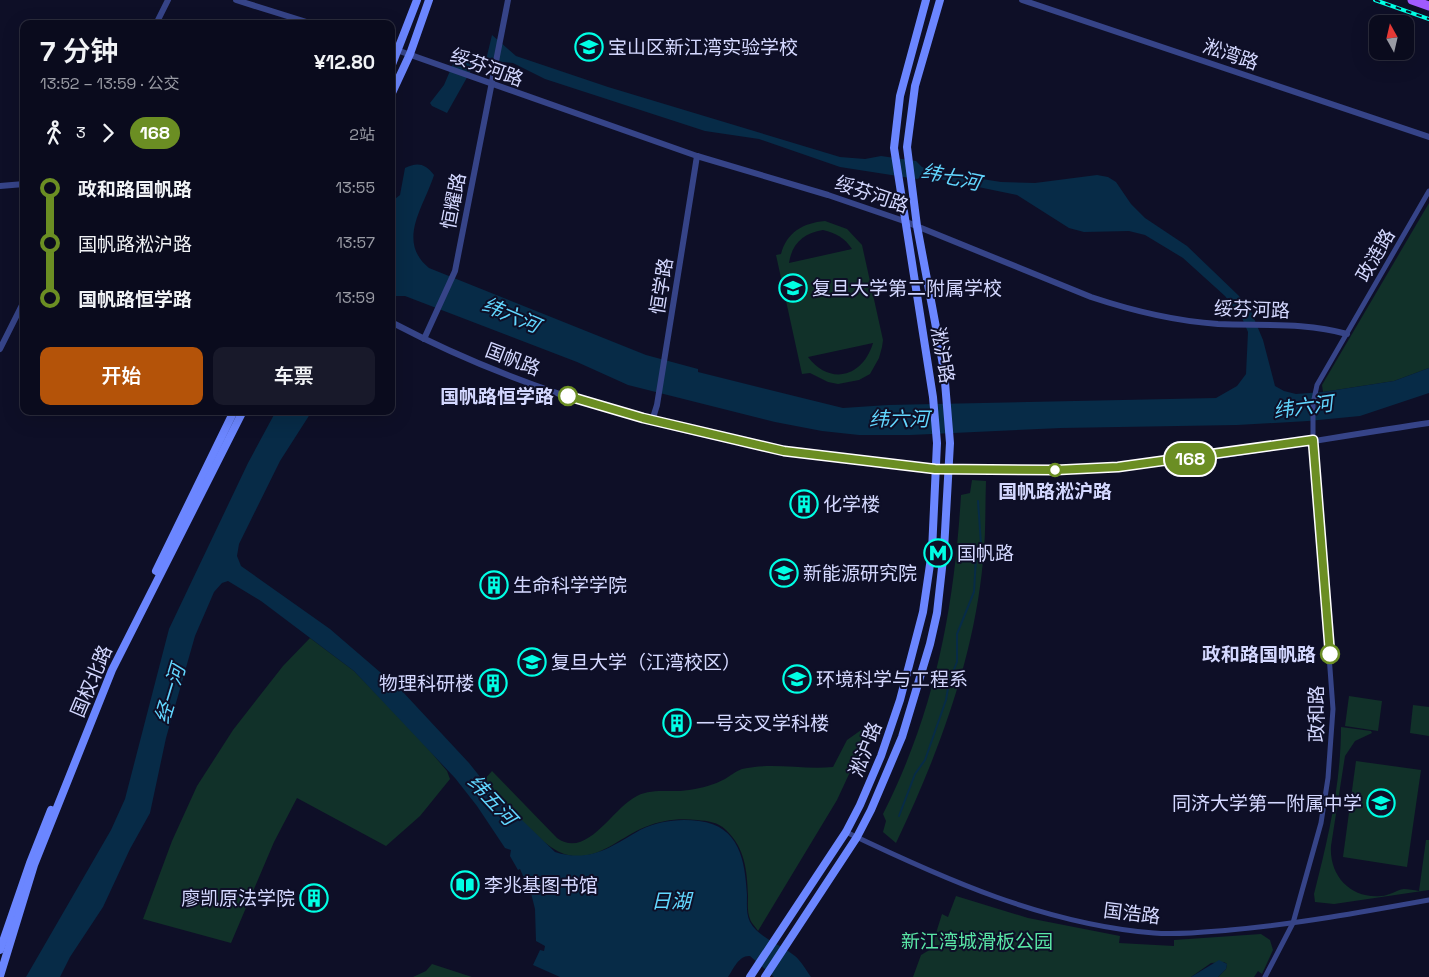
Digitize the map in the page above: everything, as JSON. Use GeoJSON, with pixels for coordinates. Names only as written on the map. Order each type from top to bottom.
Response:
{"type":"FeatureCollection","features":[{"type":"Feature","properties":{"kind":"main road"},"geometry":{"type":"LineString","coordinates":[[395,49],[418,0]]}},
{"type":"Feature","properties":{"kind":"main road","name":"淞沪路"},"geometry":{"type":"LineString","coordinates":[[750,977],[846,832],[881,756],[916,642],[932,551],[937,443],[933,397],[894,148],[900,96],[926,0]]}},
{"type":"Feature","properties":{"kind":"main road","name":"淞沪路"},"geometry":{"type":"LineString","coordinates":[[766,976],[857,837],[893,761],[930,644],[942,582],[947,469],[950,443],[946,396],[917,226],[907,147],[915,86],[940,0]]}},
{"type":"Feature","properties":{"kind":"main road"},"geometry":{"type":"LineString","coordinates":[[1412,0],[1429,6]]}},
{"type":"Feature","properties":{"kind":"main road"},"geometry":{"type":"LineString","coordinates":[[395,86],[410,54],[429,2]]}},
{"type":"Feature","properties":{"kind":"main road","name":"国权北路"},"geometry":{"type":"LineString","coordinates":[[0,950],[30,863],[107,670],[232,415]]}},
{"type":"Feature","properties":{"kind":"main road","name":"国权北路"},"geometry":{"type":"LineString","coordinates":[[0,976],[34,865],[112,670],[241,415]]}},
{"type":"Feature","properties":{"kind":"street"},"geometry":{"type":"LineString","coordinates":[[158,20],[168,0]]}},
{"type":"Feature","properties":{"kind":"street"},"geometry":{"type":"LineString","coordinates":[[236,0],[300,20]]}},
{"type":"Feature","properties":{"kind":"street"},"geometry":{"type":"LineString","coordinates":[[418,0],[429,2]]}},
{"type":"Feature","properties":{"kind":"street","name":"恒耀路"},"geometry":{"type":"LineString","coordinates":[[424,340],[454,271],[508,0]]}},
{"type":"Feature","properties":{"kind":"street","name":"淞湾路"},"geometry":{"type":"LineString","coordinates":[[1022,0],[1429,137]]}},
{"type":"Feature","properties":{"kind":"street","name":"绥芬河路"},"geometry":{"type":"LineString","coordinates":[[395,49],[492,85],[697,156],[828,195],[904,221],[1121,307],[1184,321],[1304,325],[1347,334]]}},
{"type":"Feature","properties":{"kind":"street","name":"恒学路"},"geometry":{"type":"LineString","coordinates":[[652,421],[666,351],[697,156]]}},
{"type":"Feature","properties":{"kind":"street"},"geometry":{"type":"LineString","coordinates":[[0,186],[20,184]]}},
{"type":"Feature","properties":{"kind":"street","name":"政涟路"},"geometry":{"type":"LineString","coordinates":[[1317,385],[1429,191]]}},
{"type":"Feature","properties":{"kind":"street"},"geometry":{"type":"LineString","coordinates":[[0,350],[20,309]]}},
{"type":"Feature","properties":{"kind":"street","name":"国帆路"},"geometry":{"type":"LineString","coordinates":[[395,324],[424,340],[568,396],[652,421],[784,451],[935,469],[1056,470],[1118,467],[1429,423]]}},
{"type":"Feature","properties":{"kind":"street","name":"政和路"},"geometry":{"type":"LineString","coordinates":[[1265,977],[1293,923],[1321,823],[1329,770],[1333,708],[1313,440],[1313,404],[1317,385]]}},
{"type":"Feature","properties":{"kind":"street","name":"国浩路"},"geometry":{"type":"LineString","coordinates":[[846,832],[947,880],[1026,909],[1098,925],[1155,933],[1180,933],[1293,923],[1429,900]]}},
{"type":"Feature","properties":{"kind":"green space"},"geometry":{"type":"Polygon","coordinates":[[[1429,203],[1429,368],[1394,381],[1323,392],[1322,385],[1429,203]]]}},
{"type":"Feature","properties":{"kind":"green space"},"geometry":{"type":"Polygon","coordinates":[[[825,221],[847,229],[862,245],[883,340],[879,358],[870,374],[859,380],[838,384],[828,382],[810,373],[802,374],[776,255],[781,254],[792,234],[803,227],[825,221]],[[823,230],[816,231],[800,240],[793,250],[789,263],[852,249],[840,237],[823,230]],[[873,343],[808,357],[826,372],[845,374],[862,364],[873,343]]]}},
{"type":"Feature","properties":{"kind":"green space"},"geometry":{"type":"Polygon","coordinates":[[[972,480],[986,481],[984,551],[972,634],[963,670],[940,741],[896,843],[883,832],[886,821],[883,814],[901,775],[929,698],[947,619],[958,538],[961,495],[970,493],[972,480]]]}},
{"type":"Feature","properties":{"kind":"green space"},"geometry":{"type":"Polygon","coordinates":[[[310,638],[354,671],[419,738],[447,771],[450,779],[420,816],[386,846],[297,798],[274,842],[231,943],[143,919],[172,841],[197,786],[233,730],[283,666],[310,638]]]}},
{"type":"Feature","properties":{"kind":"green space"},"geometry":{"type":"Polygon","coordinates":[[[1349,696],[1382,701],[1378,731],[1345,726],[1349,696]]]}},
{"type":"Feature","properties":{"kind":"green space"},"geometry":{"type":"Polygon","coordinates":[[[1413,705],[1429,707],[1429,736],[1410,733],[1413,705]]]}},
{"type":"Feature","properties":{"kind":"green space"},"geometry":{"type":"Polygon","coordinates":[[[1341,727],[1371,731],[1372,733],[1355,741],[1345,756],[1331,846],[1331,857],[1338,876],[1351,889],[1360,894],[1370,896],[1384,896],[1404,889],[1419,891],[1426,840],[1429,840],[1429,890],[1334,904],[1315,902],[1314,894],[1329,832],[1336,790],[1341,727]]]}},
{"type":"Feature","properties":{"kind":"green space"},"geometry":{"type":"Polygon","coordinates":[[[864,728],[870,729],[837,800],[758,931],[748,913],[747,877],[744,860],[737,844],[720,825],[709,821],[690,819],[664,821],[636,831],[599,852],[579,856],[568,855],[558,851],[535,835],[484,780],[492,771],[557,838],[568,843],[579,842],[589,838],[628,802],[643,794],[656,791],[683,791],[712,785],[742,769],[753,767],[833,767],[847,740],[864,728]]]}},
{"type":"Feature","properties":{"kind":"green space"},"geometry":{"type":"Polygon","coordinates":[[[1356,761],[1421,770],[1407,867],[1343,857],[1356,761]]]}},
{"type":"Feature","properties":{"kind":"green space","name":"新江湾城滑板公园"},"geometry":{"type":"Polygon","coordinates":[[[956,896],[1028,918],[1120,936],[1119,943],[1174,946],[1174,940],[1261,934],[1270,940],[1273,950],[1262,974],[1258,971],[1254,977],[1218,977],[1226,969],[1227,964],[1224,962],[1211,963],[1191,977],[913,977],[921,955],[931,949],[942,914],[948,917],[956,896]]]}},
{"type":"Feature","properties":{"kind":"green space"},"geometry":{"type":"Polygon","coordinates":[[[432,964],[472,977],[413,977],[426,971],[432,964]]]}},
{"type":"Feature","properties":{"kind":"water"},"geometry":{"type":"Polygon","coordinates":[[[492,35],[516,56],[608,87],[840,157],[865,159],[881,156],[916,161],[922,167],[938,172],[1001,182],[1035,183],[1097,175],[1108,177],[1116,182],[1131,204],[1145,218],[1187,246],[1250,309],[1263,340],[1275,386],[1296,394],[1323,392],[1394,381],[1429,368],[1429,393],[1360,416],[1308,421],[1237,425],[1061,428],[910,435],[859,435],[822,431],[775,422],[628,385],[577,362],[405,296],[395,296],[395,199],[400,195],[405,168],[417,164],[424,166],[434,175],[419,211],[413,235],[414,247],[419,258],[429,268],[646,355],[698,369],[698,372],[843,408],[888,405],[1216,398],[1237,386],[1246,374],[1248,332],[1242,318],[1225,296],[1183,258],[1145,235],[1129,231],[1084,232],[1069,228],[1017,195],[925,176],[917,179],[840,167],[759,139],[705,131],[545,79],[513,63],[486,60],[492,35]]]}},
{"type":"Feature","properties":{"kind":"water"},"geometry":{"type":"Polygon","coordinates":[[[456,57],[474,65],[447,113],[432,106],[430,103],[444,85],[456,57]]]}},
{"type":"Feature","properties":{"kind":"water"},"geometry":{"type":"Polygon","coordinates":[[[274,415],[309,415],[280,461],[239,544],[237,556],[241,566],[330,629],[402,691],[469,763],[489,788],[555,852],[579,856],[600,852],[640,830],[654,824],[669,821],[699,821],[713,824],[724,830],[738,847],[742,858],[746,882],[747,912],[750,922],[759,933],[795,956],[811,977],[774,977],[750,956],[740,960],[728,977],[560,977],[533,965],[540,950],[544,951],[545,946],[536,941],[535,909],[527,877],[524,878],[520,869],[518,870],[510,856],[511,850],[505,848],[477,806],[455,778],[354,671],[261,601],[228,581],[222,583],[214,592],[195,636],[166,738],[150,813],[130,849],[103,907],[70,957],[60,977],[26,977],[111,830],[125,799],[169,629],[248,463],[274,415]]]}},
{"type":"Feature","properties":{"kind":"water"},"geometry":{"type":"Polygon","coordinates":[[[1219,960],[1227,964],[1226,969],[1218,977],[1191,977],[1219,960]]]}},
{"type":"Feature","properties":{"kind":"waterway"},"geometry":{"type":"LineString","coordinates":[[899,816],[915,774],[925,760],[957,662],[957,634],[974,592],[976,557],[981,544],[978,501]]}},
{"type":"Feature","properties":{"kind":"railway"},"geometry":{"type":"LineString","coordinates":[[1375,0],[1429,19]]}},
{"type":"Feature","properties":{"kind":"bus line","name":"168"},"geometry":{"type":"LineString","coordinates":[[568,396],[643,418],[784,451],[935,469],[1056,470],[1118,467],[1178,461],[1313,440],[1330,654]]}},
{"type":"Feature","properties":{"kind":"place","name":"宝山区新江湾实验学校"},"geometry":{"type":"Point","coordinates":[589,47]}},
{"type":"Feature","properties":{"kind":"place","name":"复旦大学第二附属学校"},"geometry":{"type":"Point","coordinates":[793,288]}},
{"type":"Feature","properties":{"kind":"place","name":"国帆路恒学路"},"geometry":{"type":"Point","coordinates":[568,396]}},
{"type":"Feature","properties":{"kind":"place","name":"国帆路淞沪路"},"geometry":{"type":"Point","coordinates":[1055,470]}},
{"type":"Feature","properties":{"kind":"place","name":"化学楼"},"geometry":{"type":"Point","coordinates":[804,504]}},
{"type":"Feature","properties":{"kind":"place","name":"国帆路"},"geometry":{"type":"Point","coordinates":[938,553]}},
{"type":"Feature","properties":{"kind":"place","name":"新能源研究院"},"geometry":{"type":"Point","coordinates":[784,573]}},
{"type":"Feature","properties":{"kind":"place","name":"生命科学学院"},"geometry":{"type":"Point","coordinates":[494,585]}},
{"type":"Feature","properties":{"kind":"place","name":"政和路国帆路"},"geometry":{"type":"Point","coordinates":[1330,654]}},
{"type":"Feature","properties":{"kind":"place","name":"复旦大学（江湾校区）"},"geometry":{"type":"Point","coordinates":[532,662]}},
{"type":"Feature","properties":{"kind":"place","name":"环境科学与工程系"},"geometry":{"type":"Point","coordinates":[797,679]}},
{"type":"Feature","properties":{"kind":"place","name":"物理科研楼"},"geometry":{"type":"Point","coordinates":[493,683]}},
{"type":"Feature","properties":{"kind":"place","name":"一号交叉学科楼"},"geometry":{"type":"Point","coordinates":[677,723]}},
{"type":"Feature","properties":{"kind":"place","name":"同济大学第一附属中学"},"geometry":{"type":"Point","coordinates":[1381,803]}},
{"type":"Feature","properties":{"kind":"place","name":"李兆基图书馆"},"geometry":{"type":"Point","coordinates":[465,885]}},
{"type":"Feature","properties":{"kind":"place","name":"廖凯原法学院"},"geometry":{"type":"Point","coordinates":[314,898]}},
{"type":"Feature","properties":{"kind":"water label","name":"纬七河"},"geometry":{"type":"Point","coordinates":[951,177]}},
{"type":"Feature","properties":{"kind":"water label","name":"纬六河"},"geometry":{"type":"Point","coordinates":[511,315]}},
{"type":"Feature","properties":{"kind":"water label","name":"纬六河"},"geometry":{"type":"Point","coordinates":[1303,407]}},
{"type":"Feature","properties":{"kind":"water label","name":"纬六河"},"geometry":{"type":"Point","coordinates":[899,419]}},
{"type":"Feature","properties":{"kind":"water label","name":"经一河"},"geometry":{"type":"Point","coordinates":[170,694]}},
{"type":"Feature","properties":{"kind":"water label","name":"纬五河"},"geometry":{"type":"Point","coordinates":[492,800]}},
{"type":"Feature","properties":{"kind":"water label","name":"日湖"},"geometry":{"type":"Point","coordinates":[671,901]}}]}
